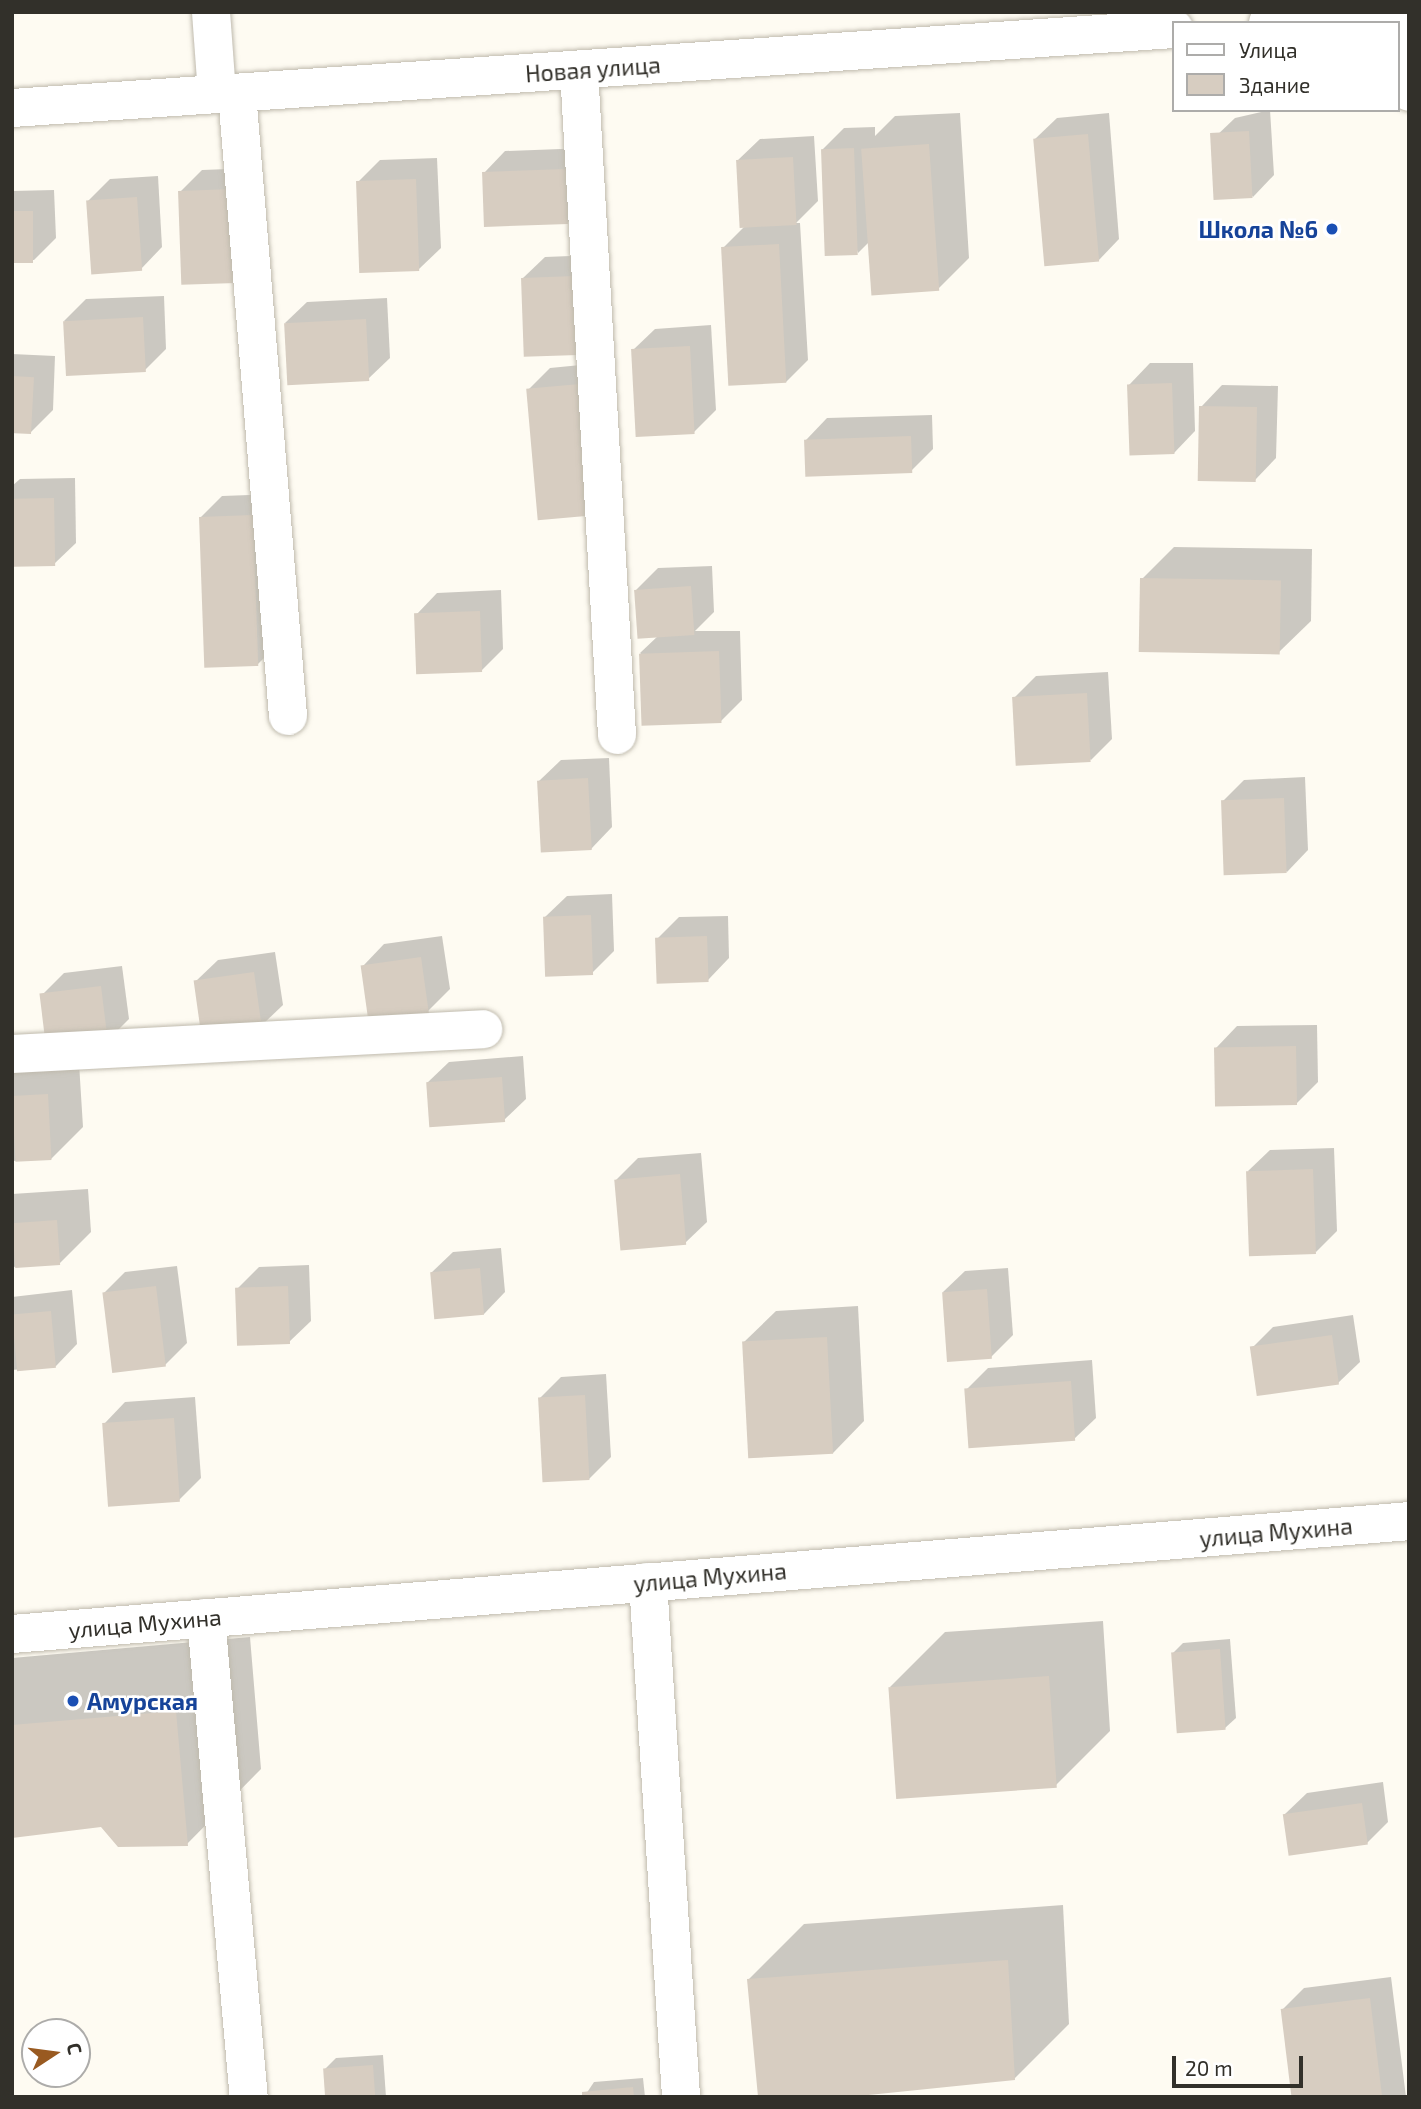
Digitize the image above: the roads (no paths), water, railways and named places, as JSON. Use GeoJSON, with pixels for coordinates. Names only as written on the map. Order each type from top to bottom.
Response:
{"type":"FeatureCollection","features":[{"type":"Feature","properties":{"kind":"main road"},"geometry":{"type":"LineString","coordinates":[[211,12],[227,94],[288,716]]}},
{"type":"Feature","properties":{"kind":"main road"},"geometry":{"type":"LineString","coordinates":[[1295,21],[1405,13],[1409,92]]}},
{"type":"Feature","properties":{"kind":"main road","name":"Новая улица"},"geometry":{"type":"LineString","coordinates":[[12,108],[1172,29]]}},
{"type":"Feature","properties":{"kind":"main road"},"geometry":{"type":"LineString","coordinates":[[579,70],[617,736]]}},
{"type":"Feature","properties":{"kind":"main road"},"geometry":{"type":"LineString","coordinates":[[12,1054],[483,1029]]}},
{"type":"Feature","properties":{"kind":"main road","name":"улица Мухина"},"geometry":{"type":"LineString","coordinates":[[12,1634],[1409,1521]]}},
{"type":"Feature","properties":{"kind":"main road"},"geometry":{"type":"LineString","coordinates":[[648,1582],[681,2097]]}},
{"type":"Feature","properties":{"kind":"main road"},"geometry":{"type":"LineString","coordinates":[[206,1618],[249,2097]]}},
{"type":"Feature","properties":{"kind":"place","name":"Школа №6"},"geometry":{"type":"Point","coordinates":[1332,229]}},
{"type":"Feature","properties":{"kind":"place","name":"Амурская"},"geometry":{"type":"Point","coordinates":[73,1701]}}]}
